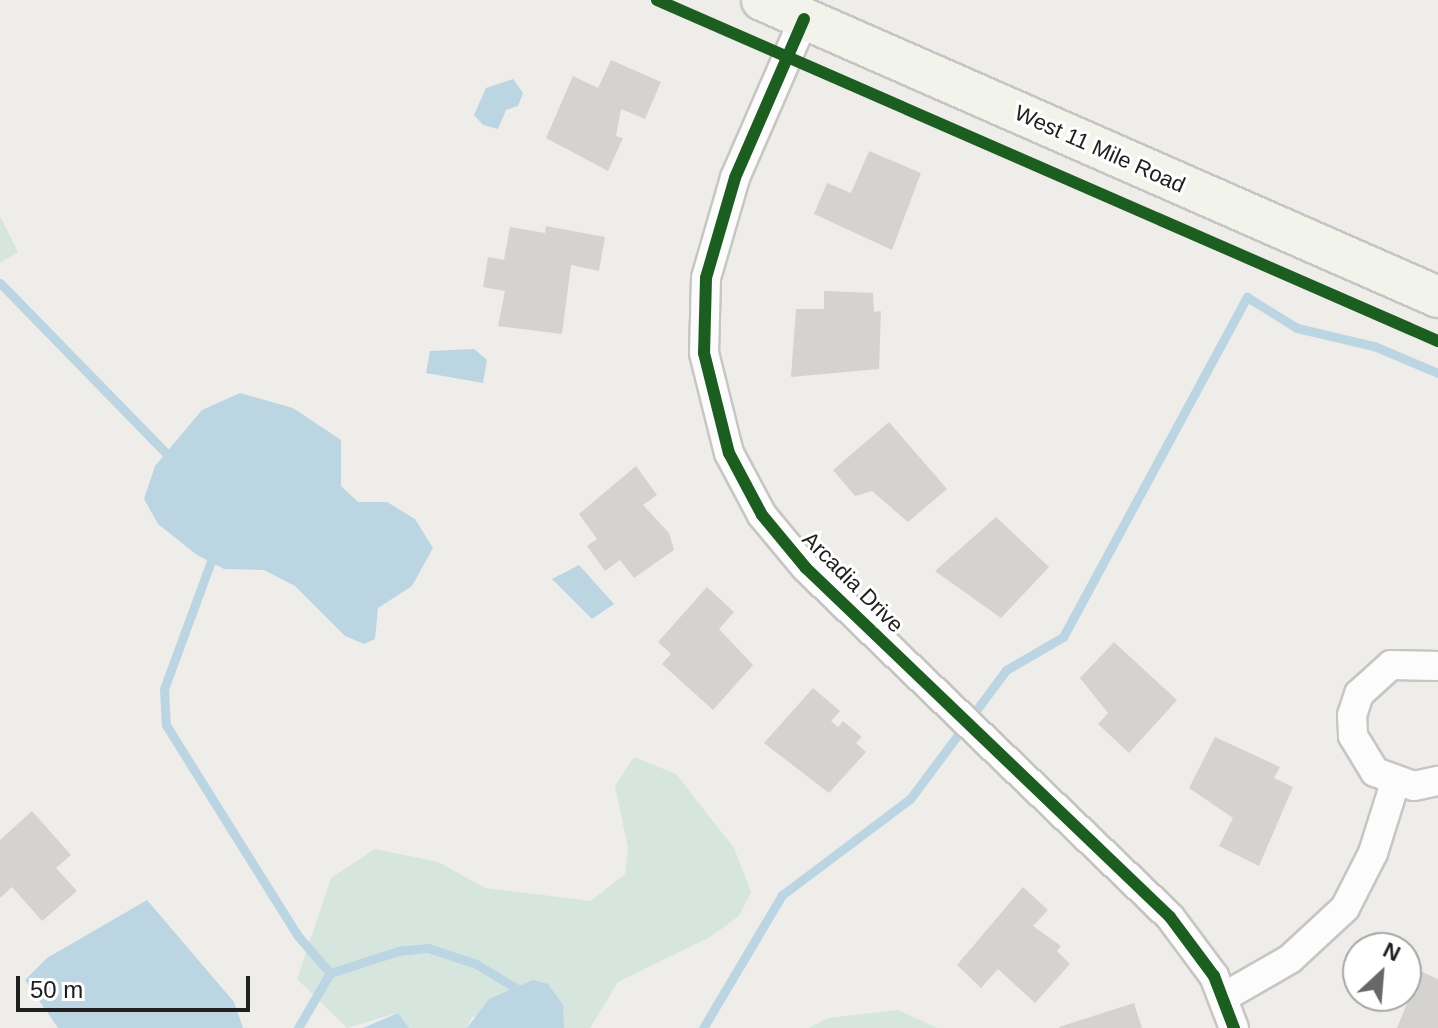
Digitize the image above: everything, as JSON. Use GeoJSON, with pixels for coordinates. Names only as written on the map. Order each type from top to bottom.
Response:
{"type":"FeatureCollection","features":[{"type":"Feature","properties":{"kind":"street","name":"West 11 Mile Road"},"geometry":{"type":"LineString","coordinates":[[762,0],[1438,297]]}},
{"type":"Feature","properties":{"kind":"street","name":"Arcadia Drive"},"geometry":{"type":"LineString","coordinates":[[804,19],[735,178],[706,278],[704,353],[729,453],[762,515],[806,568],[1170,917],[1224,997],[1234,1028]]}},
{"type":"Feature","properties":{"kind":"street"},"geometry":{"type":"LineString","coordinates":[[1438,666],[1391,665],[1359,694],[1353,736],[1375,772],[1395,783],[1438,781]]}},
{"type":"Feature","properties":{"kind":"street"},"geometry":{"type":"LineString","coordinates":[[1224,997],[1290,959],[1345,908],[1373,853],[1395,783]]}},
{"type":"Feature","properties":{"kind":"shaded area"},"geometry":{"type":"Polygon","coordinates":[[[0,216],[18,252],[0,263],[0,216]]]}},
{"type":"Feature","properties":{"kind":"shaded area"},"geometry":{"type":"Polygon","coordinates":[[[634,757],[676,774],[734,848],[751,892],[739,916],[710,937],[618,982],[590,1028],[564,1028],[563,1005],[472,1017],[467,1028],[409,1028],[397,1013],[347,1028],[297,979],[331,878],[375,849],[438,862],[485,888],[591,901],[625,874],[628,848],[615,786],[634,757]]]}},
{"type":"Feature","properties":{"kind":"shaded area"},"geometry":{"type":"Polygon","coordinates":[[[898,1010],[937,1028],[809,1028],[828,1018],[898,1010]]]}},
{"type":"Feature","properties":{"kind":"water"},"geometry":{"type":"Polygon","coordinates":[[[513,79],[523,93],[518,106],[506,110],[498,129],[483,125],[474,115],[486,88],[513,79]]]}},
{"type":"Feature","properties":{"kind":"water"},"geometry":{"type":"Polygon","coordinates":[[[474,349],[487,360],[483,383],[426,373],[430,351],[474,349]]]}},
{"type":"Feature","properties":{"kind":"water"},"geometry":{"type":"Polygon","coordinates":[[[240,393],[293,408],[341,440],[341,486],[358,502],[387,502],[415,519],[433,548],[412,586],[378,608],[375,639],[364,644],[345,636],[295,586],[264,570],[224,569],[197,555],[158,524],[144,499],[155,466],[202,410],[240,393]]]}},
{"type":"Feature","properties":{"kind":"water"},"geometry":{"type":"Polygon","coordinates":[[[579,565],[614,604],[592,619],[552,579],[579,565]]]}},
{"type":"Feature","properties":{"kind":"water"},"geometry":{"type":"Polygon","coordinates":[[[147,900],[234,1002],[243,1028],[58,1028],[25,980],[47,958],[147,900]]]}},
{"type":"Feature","properties":{"kind":"water"},"geometry":{"type":"Polygon","coordinates":[[[533,980],[548,984],[563,1005],[564,1028],[467,1028],[489,999],[533,980]]]}},
{"type":"Feature","properties":{"kind":"water"},"geometry":{"type":"Polygon","coordinates":[[[398,1013],[409,1028],[363,1028],[398,1013]]]}},
{"type":"Feature","properties":{"kind":"building"},"geometry":{"type":"Polygon","coordinates":[[[611,60],[661,82],[645,119],[621,109],[616,136],[623,138],[608,171],[546,138],[573,76],[598,88],[611,60]]]}},
{"type":"Feature","properties":{"kind":"building"},"geometry":{"type":"Polygon","coordinates":[[[869,151],[921,173],[892,250],[814,214],[827,183],[851,193],[869,151]]]}},
{"type":"Feature","properties":{"kind":"building"},"geometry":{"type":"Polygon","coordinates":[[[546,226],[605,237],[599,271],[571,265],[562,334],[498,326],[505,291],[483,287],[488,257],[504,260],[510,227],[545,233],[546,226]]]}},
{"type":"Feature","properties":{"kind":"building"},"geometry":{"type":"Polygon","coordinates":[[[824,291],[873,293],[874,312],[881,311],[879,369],[791,377],[796,309],[824,309],[824,291]]]}},
{"type":"Feature","properties":{"kind":"building"},"geometry":{"type":"Polygon","coordinates":[[[889,422],[947,489],[908,522],[872,491],[855,496],[833,470],[889,422]]]}},
{"type":"Feature","properties":{"kind":"building"},"geometry":{"type":"Polygon","coordinates":[[[636,466],[657,495],[643,505],[669,533],[674,550],[634,578],[620,560],[605,571],[587,546],[597,539],[579,514],[636,466]]]}},
{"type":"Feature","properties":{"kind":"building"},"geometry":{"type":"Polygon","coordinates":[[[996,517],[1049,567],[1001,618],[935,571],[996,517]]]}},
{"type":"Feature","properties":{"kind":"building"},"geometry":{"type":"Polygon","coordinates":[[[707,587],[734,612],[719,629],[753,665],[713,710],[662,664],[671,654],[658,642],[707,587]]]}},
{"type":"Feature","properties":{"kind":"building"},"geometry":{"type":"Polygon","coordinates":[[[1114,642],[1177,700],[1129,753],[1098,724],[1108,713],[1080,678],[1114,642]]]}},
{"type":"Feature","properties":{"kind":"building"},"geometry":{"type":"Polygon","coordinates":[[[813,688],[840,711],[831,721],[838,727],[843,721],[862,737],[856,743],[866,752],[829,793],[764,743],[813,688]]]}},
{"type":"Feature","properties":{"kind":"building"},"geometry":{"type":"Polygon","coordinates":[[[1215,737],[1280,767],[1274,778],[1293,787],[1259,866],[1219,846],[1233,818],[1189,788],[1215,737]]]}},
{"type":"Feature","properties":{"kind":"building"},"geometry":{"type":"Polygon","coordinates":[[[32,811],[71,855],[56,868],[77,891],[42,921],[12,887],[0,898],[0,840],[32,811]]]}},
{"type":"Feature","properties":{"kind":"building"},"geometry":{"type":"Polygon","coordinates":[[[1023,887],[1048,910],[1033,926],[1061,946],[1057,951],[1070,964],[1035,1003],[998,969],[981,988],[957,965],[1023,887]]]}},
{"type":"Feature","properties":{"kind":"building"},"geometry":{"type":"Polygon","coordinates":[[[1422,972],[1438,979],[1438,1028],[1397,1028],[1404,1012],[1422,1012],[1422,972]]]}},
{"type":"Feature","properties":{"kind":"building"},"geometry":{"type":"Polygon","coordinates":[[[1134,1003],[1142,1028],[1059,1028],[1059,1027],[1134,1003]]]}},
{"type":"Feature","properties":{"kind":"waterway"},"geometry":{"type":"LineString","coordinates":[[0,283],[173,460]]}},
{"type":"Feature","properties":{"kind":"waterway"},"geometry":{"type":"LineString","coordinates":[[703,1028],[782,895],[910,799],[1006,670],[1063,637],[1247,297],[1297,328],[1374,346],[1438,373]]}},
{"type":"Feature","properties":{"kind":"waterway"},"geometry":{"type":"LineString","coordinates":[[214,553],[164,689],[166,725],[298,936],[330,973]]}},
{"type":"Feature","properties":{"kind":"waterway"},"geometry":{"type":"LineString","coordinates":[[298,1028],[330,973],[398,951],[428,948],[476,964],[524,993]]}},
{"type":"Feature","properties":{"kind":"cycle path"},"geometry":{"type":"LineString","coordinates":[[657,0],[1438,341]]}},
{"type":"Feature","properties":{"kind":"cycle path"},"geometry":{"type":"LineString","coordinates":[[804,19],[735,178],[706,278],[704,353],[729,453],[762,515],[806,568],[1170,917],[1214,976],[1234,1028]]}}]}
